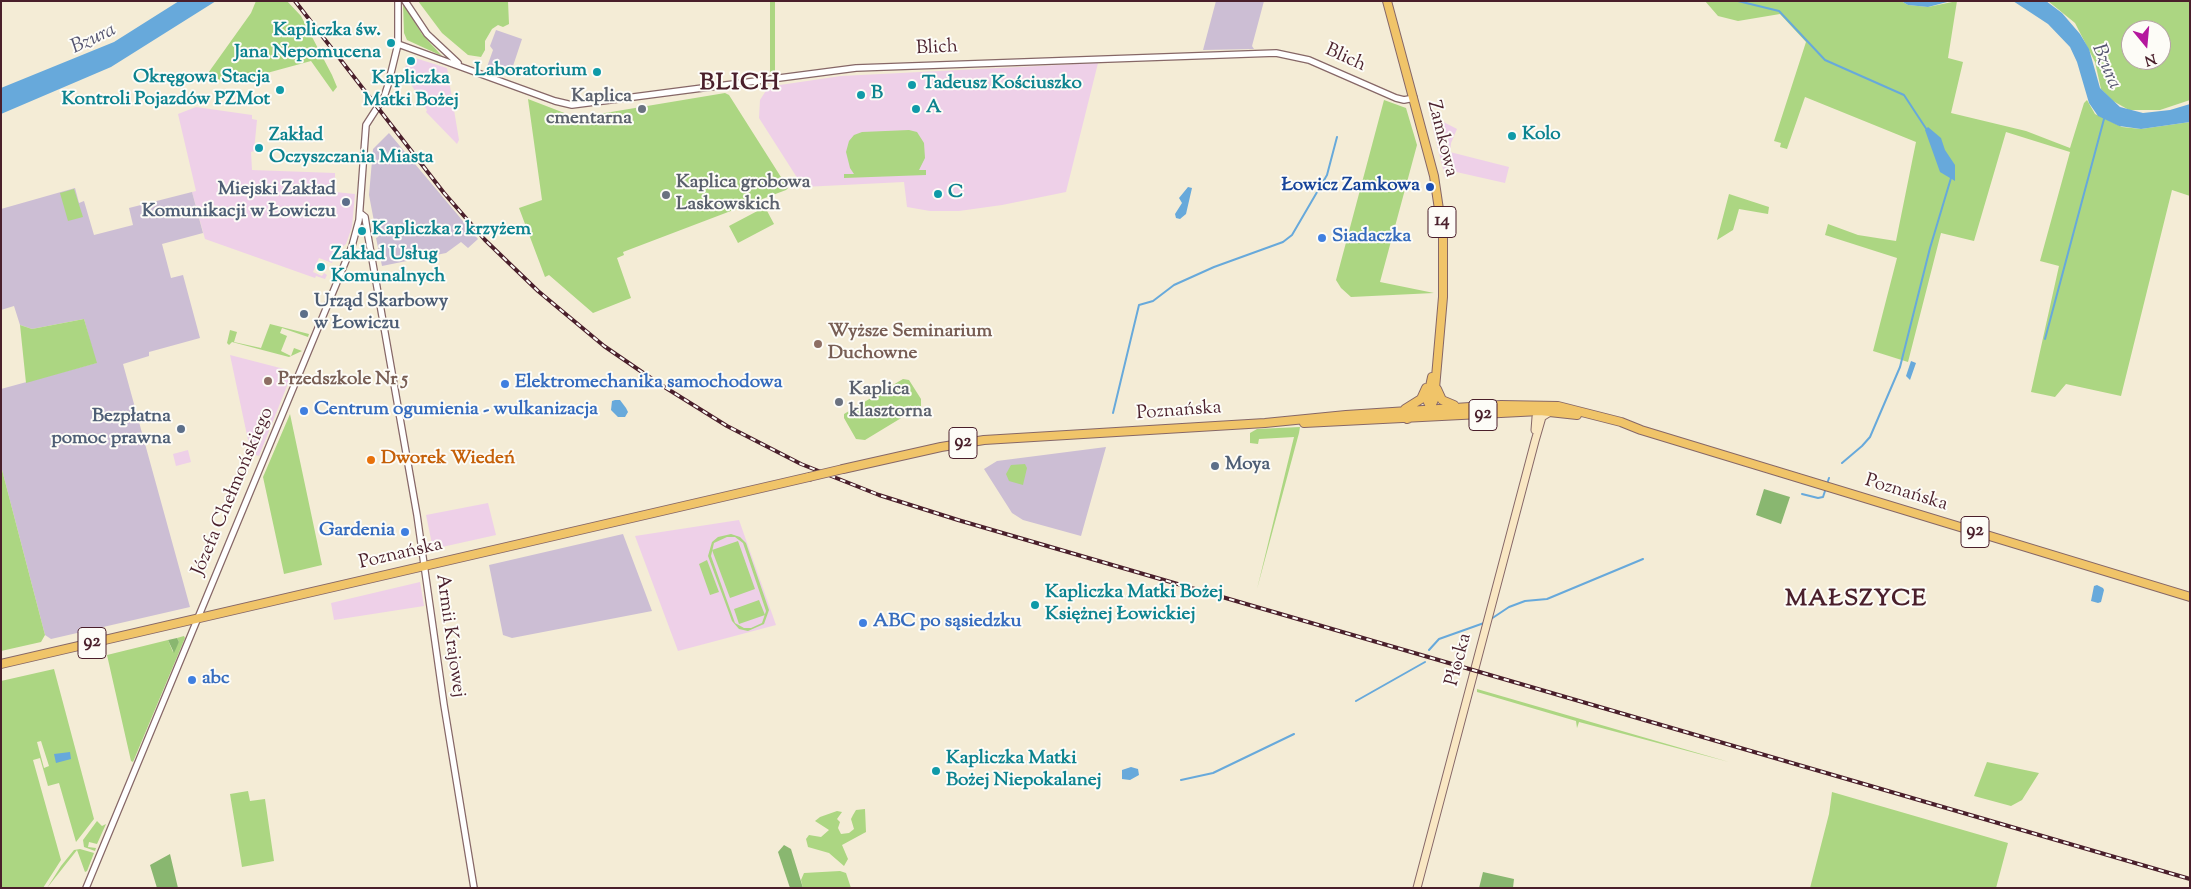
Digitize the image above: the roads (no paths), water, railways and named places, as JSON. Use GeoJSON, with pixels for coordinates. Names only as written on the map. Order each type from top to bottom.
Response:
{"type":"FeatureCollection","features":[{"type":"Feature","properties":{"kind":"main road","name":"Zamkowa"},"geometry":{"type":"LineString","coordinates":[[1387,1],[1437,188],[1443,236],[1443,288],[1434,376],[1434,400],[1430,410]]}},
{"type":"Feature","properties":{"kind":"main road","name":"Zamkowa"},"geometry":{"type":"LineString","coordinates":[[1434,376],[1438,393],[1442,400],[1450,405],[1466,407]]}},
{"type":"Feature","properties":{"kind":"main road","name":"Zamkowa"},"geometry":{"type":"LineString","coordinates":[[1398,411],[1413,405],[1421,398],[1434,376]]}},
{"type":"Feature","properties":{"kind":"main road","name":"Poznańska"},"geometry":{"type":"LineString","coordinates":[[1274,422],[1407,419],[1539,411],[1558,406],[1621,422],[1641,430]]}},
{"type":"Feature","properties":{"kind":"main road","name":"Poznańska"},"geometry":{"type":"LineString","coordinates":[[1,664],[962,443],[1466,407],[1580,415],[1641,430],[2190,597]]}},
{"type":"Feature","properties":{"kind":"main road","name":"Poznańska"},"geometry":{"type":"LineString","coordinates":[[1407,419],[1424,414],[1430,410]]}},
{"type":"Feature","properties":{"kind":"main road"},"geometry":{"type":"LineString","coordinates":[[1430,410],[1440,417]]}},
{"type":"Feature","properties":{"kind":"main road","name":"Płocka"},"geometry":{"type":"LineString","coordinates":[[1535,442],[1536,417],[1539,411]]}},
{"type":"Feature","properties":{"kind":"main road","name":"Płocka"},"geometry":{"type":"LineString","coordinates":[[1417,888],[1535,442],[1539,411]]}},
{"type":"Feature","properties":{"kind":"main road"},"geometry":{"type":"LineString","coordinates":[[1525,412],[1532,418],[1535,428]]}},
{"type":"Feature","properties":{"kind":"street","name":"Józefa Chełmońskiego"},"geometry":{"type":"LineString","coordinates":[[86,888],[352,246],[360,213],[366,125],[386,91],[398,44],[398,1]]}},
{"type":"Feature","properties":{"kind":"street","name":"Blich"},"geometry":{"type":"LineString","coordinates":[[405,1],[446,58]]}},
{"type":"Feature","properties":{"kind":"street","name":"Blich"},"geometry":{"type":"LineString","coordinates":[[398,44],[446,58],[461,66],[556,101],[577,105],[856,68],[1276,53],[1309,60],[1396,98],[1404,100],[1414,98]]}},
{"type":"Feature","properties":{"kind":"street","name":"Armii Krajowej"},"geometry":{"type":"LineString","coordinates":[[360,213],[364,217],[374,269],[424,567],[451,752],[474,888]]}},
{"type":"Feature","properties":{"kind":"water"},"geometry":{"type":"Polygon","coordinates":[[[179,1],[216,1],[111,67],[1,114],[1,88],[114,42],[179,1]]]}},
{"type":"Feature","properties":{"kind":"water"},"geometry":{"type":"Polygon","coordinates":[[[1901,1],[1951,1],[1928,7],[1908,5],[1901,1]]]}},
{"type":"Feature","properties":{"kind":"water"},"geometry":{"type":"Polygon","coordinates":[[[2013,1],[2046,1],[2062,13],[2080,34],[2089,49],[2100,88],[2120,107],[2143,113],[2170,110],[2190,104],[2190,122],[2141,129],[2119,126],[2098,116],[2089,103],[2077,62],[2070,47],[2048,24],[2013,1]]]}},
{"type":"Feature","properties":{"kind":"water"},"geometry":{"type":"Polygon","coordinates":[[[1928,127],[1941,138],[1945,150],[1955,165],[1955,181],[1940,172],[1925,130],[1928,127]]]}},
{"type":"Feature","properties":{"kind":"water"},"geometry":{"type":"Polygon","coordinates":[[[1188,187],[1192,188],[1186,214],[1180,219],[1176,218],[1175,214],[1182,203],[1179,198],[1188,187]]]}},
{"type":"Feature","properties":{"kind":"water"},"geometry":{"type":"Polygon","coordinates":[[[1911,361],[1916,363],[1910,380],[1906,376],[1911,361]]]}},
{"type":"Feature","properties":{"kind":"water"},"geometry":{"type":"Polygon","coordinates":[[[620,400],[626,408],[628,412],[625,417],[618,417],[611,410],[612,401],[620,400]]]}},
{"type":"Feature","properties":{"kind":"water"},"geometry":{"type":"Polygon","coordinates":[[[2097,585],[2104,590],[2101,602],[2098,603],[2091,601],[2094,586],[2097,585]]]}},
{"type":"Feature","properties":{"kind":"water"},"geometry":{"type":"Polygon","coordinates":[[[70,752],[71,759],[56,763],[54,754],[70,752]]]}},
{"type":"Feature","properties":{"kind":"water"},"geometry":{"type":"Polygon","coordinates":[[[1131,767],[1138,769],[1139,775],[1130,780],[1122,779],[1122,770],[1131,767]]]}},
{"type":"Feature","properties":{"kind":"waterway"},"geometry":{"type":"LineString","coordinates":[[1738,1],[1779,11],[1825,60],[1904,95],[1927,130]]}},
{"type":"Feature","properties":{"kind":"waterway"},"geometry":{"type":"LineString","coordinates":[[2045,339],[2104,119]]}},
{"type":"Feature","properties":{"kind":"waterway"},"geometry":{"type":"LineString","coordinates":[[1113,413],[1139,305],[1153,301],[1174,285],[1214,267],[1283,242],[1292,235],[1327,175],[1337,137]]}},
{"type":"Feature","properties":{"kind":"waterway"},"geometry":{"type":"LineString","coordinates":[[1842,463],[1870,437],[1900,367],[1930,248],[1951,178]]}},
{"type":"Feature","properties":{"kind":"waterway"},"geometry":{"type":"LineString","coordinates":[[1827,484],[1829,478]]}},
{"type":"Feature","properties":{"kind":"waterway"},"geometry":{"type":"LineString","coordinates":[[1802,494],[1818,498],[1823,497],[1826,488]]}},
{"type":"Feature","properties":{"kind":"waterway"},"geometry":{"type":"LineString","coordinates":[[1491,619],[1509,607],[1525,601],[1547,599],[1643,559]]}},
{"type":"Feature","properties":{"kind":"waterway"},"geometry":{"type":"LineString","coordinates":[[1429,650],[1439,639],[1484,623]]}},
{"type":"Feature","properties":{"kind":"waterway"},"geometry":{"type":"LineString","coordinates":[[1356,701],[1425,662]]}},
{"type":"Feature","properties":{"kind":"waterway"},"geometry":{"type":"LineString","coordinates":[[1181,780],[1213,773],[1294,734]]}},
{"type":"Feature","properties":{"kind":"railway"},"geometry":{"type":"LineString","coordinates":[[295,1],[444,193],[485,240],[538,291],[604,346],[658,383],[727,426],[801,464],[879,495],[958,520],[2190,879]]}},
{"type":"Feature","properties":{"kind":"place","name":"Kapliczka św. Jana Nepomucena"},"geometry":{"type":"Point","coordinates":[391,43]}},
{"type":"Feature","properties":{"kind":"place","name":"Kapliczka Matki Bożej"},"geometry":{"type":"Point","coordinates":[411,61]}},
{"type":"Feature","properties":{"kind":"place","name":"Laboratorium"},"geometry":{"type":"Point","coordinates":[597,72]}},
{"type":"Feature","properties":{"kind":"place","name":"Tadeusz Kościuszko"},"geometry":{"type":"Point","coordinates":[912,85]}},
{"type":"Feature","properties":{"kind":"place","name":"Okręgowa Stacja Kontroli Pojazdów PZMot"},"geometry":{"type":"Point","coordinates":[280,90]}},
{"type":"Feature","properties":{"kind":"place","name":"B"},"geometry":{"type":"Point","coordinates":[861,95]}},
{"type":"Feature","properties":{"kind":"place","name":"Kaplica cmentarna"},"geometry":{"type":"Point","coordinates":[642,109]}},
{"type":"Feature","properties":{"kind":"place","name":"A"},"geometry":{"type":"Point","coordinates":[916,109]}},
{"type":"Feature","properties":{"kind":"place","name":"Kolo"},"geometry":{"type":"Point","coordinates":[1512,136]}},
{"type":"Feature","properties":{"kind":"place","name":"Zakład Oczyszczania Miasta"},"geometry":{"type":"Point","coordinates":[259,148]}},
{"type":"Feature","properties":{"kind":"place","name":"Łowicz Zamkowa"},"geometry":{"type":"Point","coordinates":[1430,187]}},
{"type":"Feature","properties":{"kind":"place","name":"C"},"geometry":{"type":"Point","coordinates":[938,194]}},
{"type":"Feature","properties":{"kind":"place","name":"Kaplica grobowa Laskowskich"},"geometry":{"type":"Point","coordinates":[666,195]}},
{"type":"Feature","properties":{"kind":"place","name":"Miejski Zakład Komunikacji w Łowiczu"},"geometry":{"type":"Point","coordinates":[346,202]}},
{"type":"Feature","properties":{"kind":"place","name":"Kapliczka z krzyżem"},"geometry":{"type":"Point","coordinates":[362,231]}},
{"type":"Feature","properties":{"kind":"place","name":"Siadaczka"},"geometry":{"type":"Point","coordinates":[1322,238]}},
{"type":"Feature","properties":{"kind":"place","name":"Zakład Usług Komunalnych"},"geometry":{"type":"Point","coordinates":[321,267]}},
{"type":"Feature","properties":{"kind":"place","name":"Urząd Skarbowy w Łowiczu"},"geometry":{"type":"Point","coordinates":[304,314]}},
{"type":"Feature","properties":{"kind":"place","name":"Wyższe Seminarium Duchowne"},"geometry":{"type":"Point","coordinates":[818,344]}},
{"type":"Feature","properties":{"kind":"place","name":"Przedszkole Nr 5"},"geometry":{"type":"Point","coordinates":[268,381]}},
{"type":"Feature","properties":{"kind":"place","name":"Elektromechanika samochodowa"},"geometry":{"type":"Point","coordinates":[505,384]}},
{"type":"Feature","properties":{"kind":"place","name":"Kaplica klasztorna"},"geometry":{"type":"Point","coordinates":[839,402]}},
{"type":"Feature","properties":{"kind":"place","name":"Centrum ogumienia - wulkanizacja"},"geometry":{"type":"Point","coordinates":[304,411]}},
{"type":"Feature","properties":{"kind":"place","name":"Bezpłatna pomoc prawna"},"geometry":{"type":"Point","coordinates":[181,429]}},
{"type":"Feature","properties":{"kind":"place","name":"Dworek Wiedeń"},"geometry":{"type":"Point","coordinates":[371,460]}},
{"type":"Feature","properties":{"kind":"place","name":"Moya"},"geometry":{"type":"Point","coordinates":[1215,466]}},
{"type":"Feature","properties":{"kind":"place","name":"Gardenia"},"geometry":{"type":"Point","coordinates":[405,532]}},
{"type":"Feature","properties":{"kind":"place","name":"Kapliczka Matki Bożej Księżnej Łowickiej"},"geometry":{"type":"Point","coordinates":[1035,605]}},
{"type":"Feature","properties":{"kind":"place","name":"ABC po sąsiedzku"},"geometry":{"type":"Point","coordinates":[863,623]}},
{"type":"Feature","properties":{"kind":"place","name":"abc"},"geometry":{"type":"Point","coordinates":[192,680]}},
{"type":"Feature","properties":{"kind":"place","name":"Kapliczka Matki Bożej Niepokalanej"},"geometry":{"type":"Point","coordinates":[936,771]}},
{"type":"Feature","properties":{"kind":"district","name":"BLICH"},"geometry":{"type":"Point","coordinates":[740,85]}},
{"type":"Feature","properties":{"kind":"district","name":"MAŁSZYCE"},"geometry":{"type":"Point","coordinates":[1856,601]}},
{"type":"Feature","properties":{"kind":"water label","name":"Bzura"},"geometry":{"type":"Point","coordinates":[94,40]}},
{"type":"Feature","properties":{"kind":"water label","name":"Bzura"},"geometry":{"type":"Point","coordinates":[2105,67]}}]}
